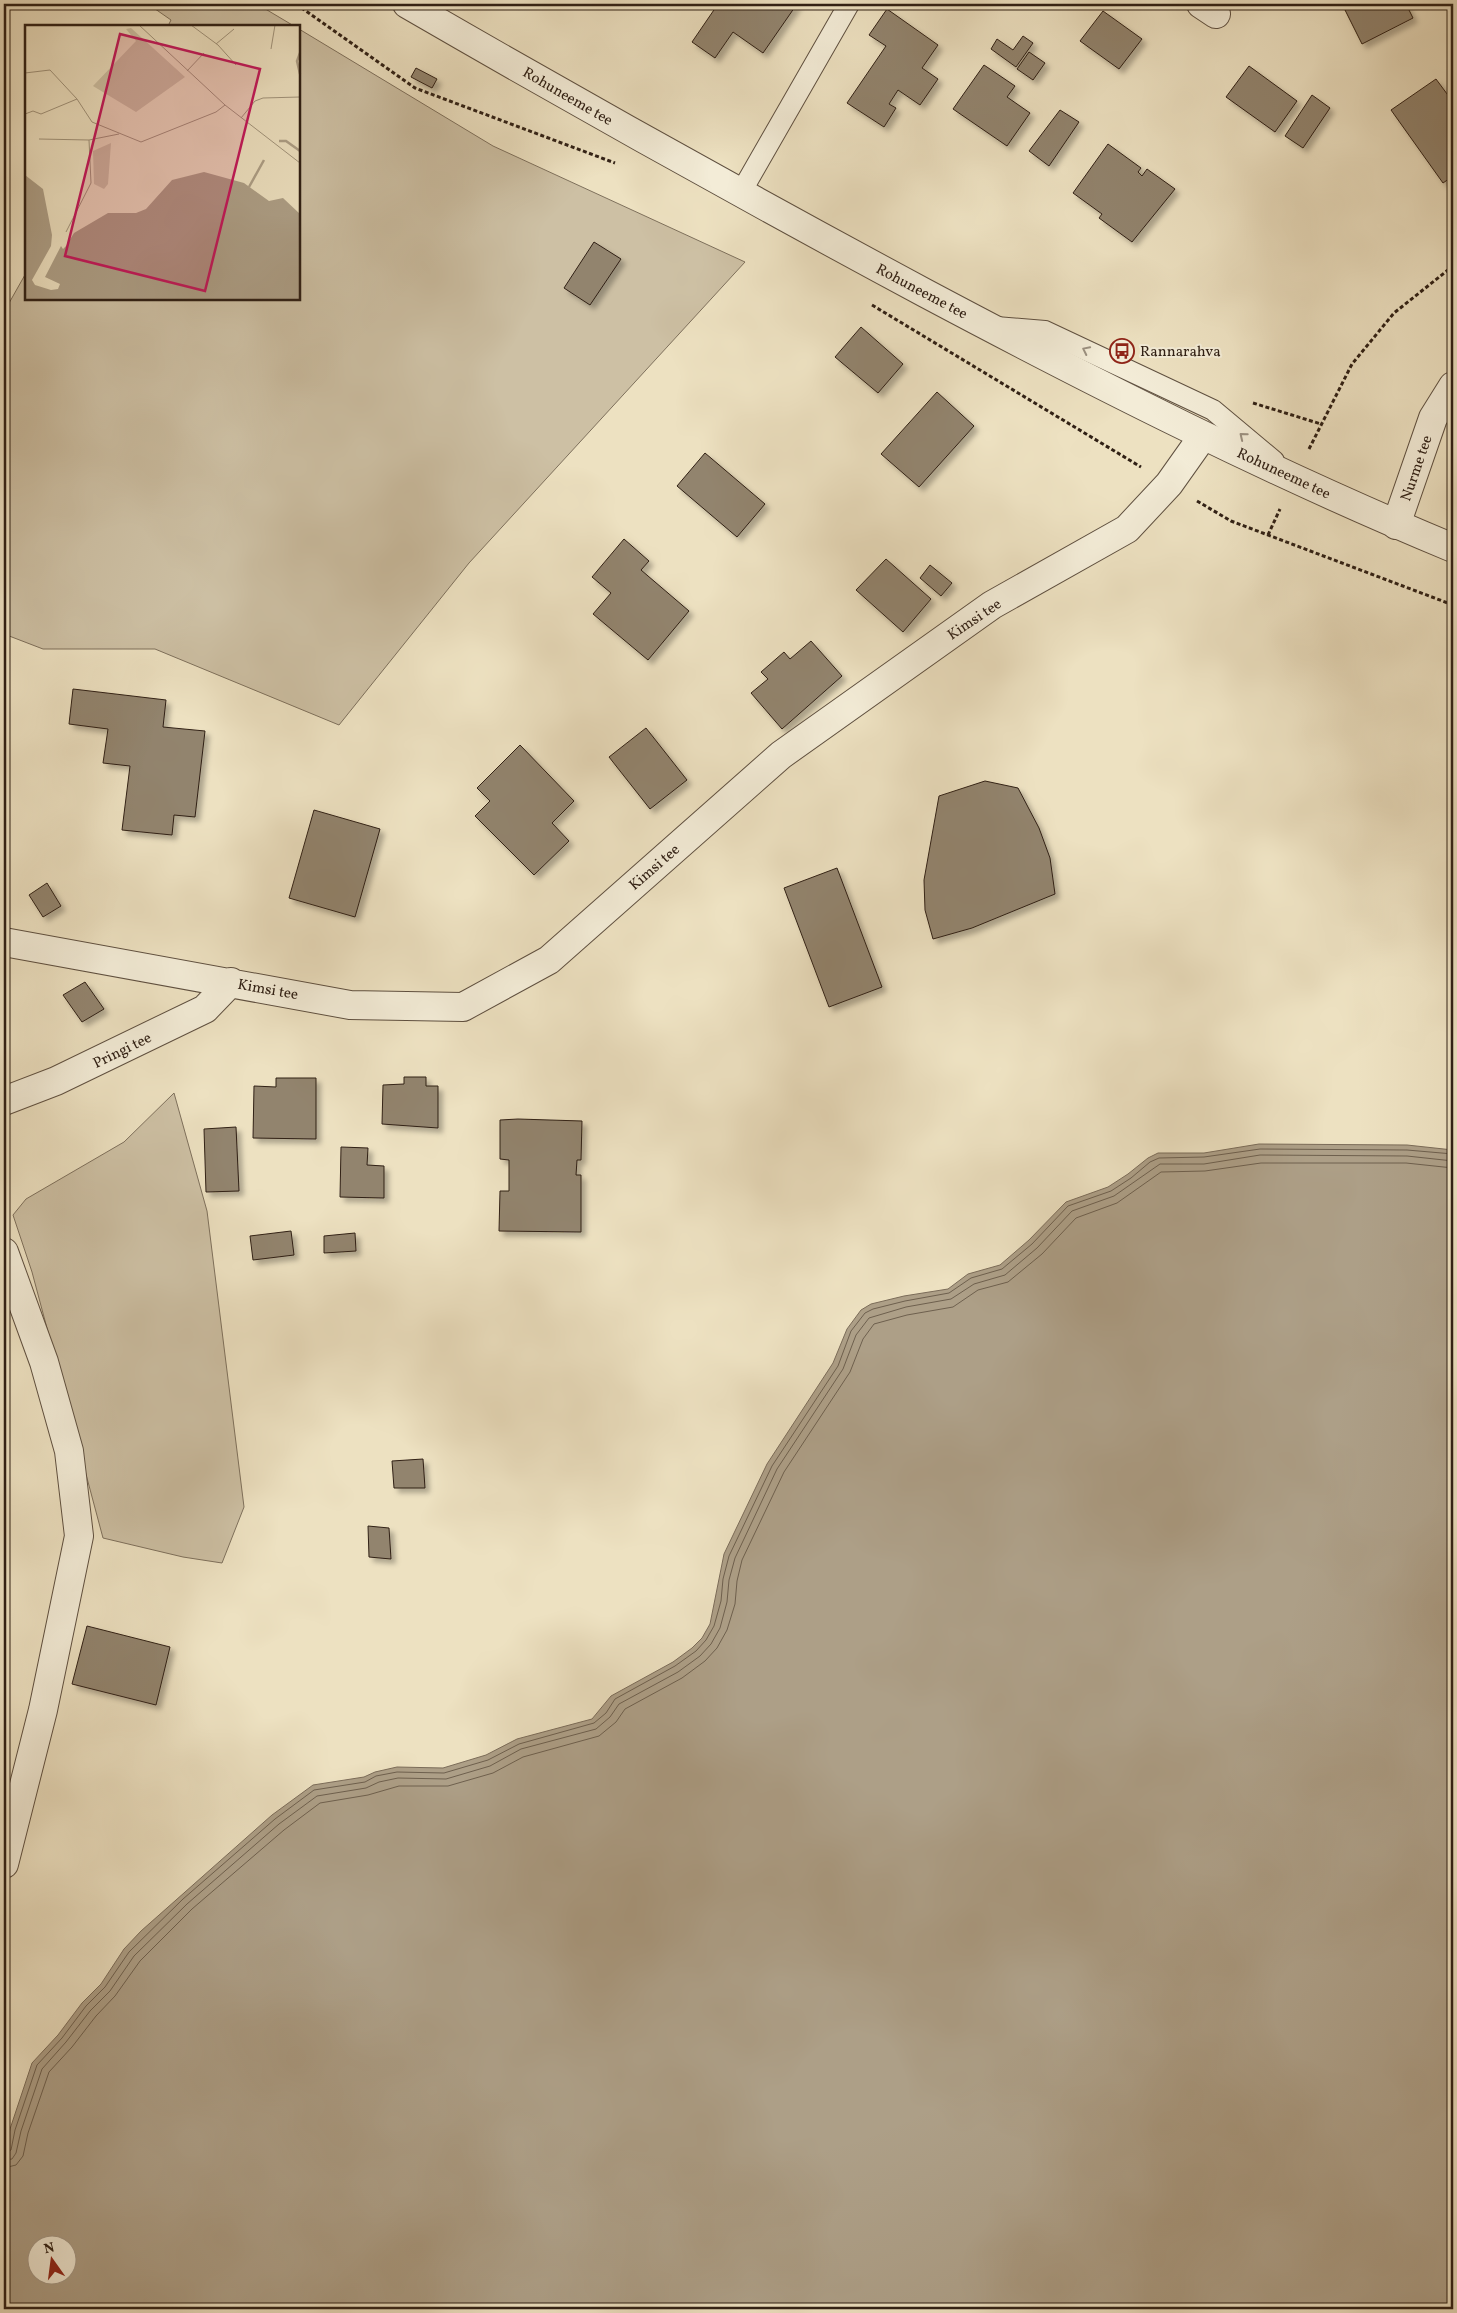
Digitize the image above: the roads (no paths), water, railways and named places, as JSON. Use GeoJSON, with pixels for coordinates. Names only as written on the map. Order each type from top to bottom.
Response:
{"type":"FeatureCollection","features":[{"type":"Feature","properties":{"kind":"street","name":"Rohuneeme tee"},"geometry":{"type":"LineString","coordinates":[[407,4],[740,194],[987,326],[1203,436],[1396,525],[1453,548]]}},
{"type":"Feature","properties":{"kind":"street","name":"Nurme tee"},"geometry":{"type":"LineString","coordinates":[[1396,525],[1433,418],[1453,386]]}},
{"type":"Feature","properties":{"kind":"street","name":"Kimsi tee"},"geometry":{"type":"LineString","coordinates":[[4,942],[350,1005],[463,1007],[549,960],[781,755],[992,605],[1127,529],[1169,484],[1203,436]]}},
{"type":"Feature","properties":{"kind":"street","name":"Pringi tee"},"geometry":{"type":"LineString","coordinates":[[4,1101],[56,1081],[205,1010],[231,982]]}},
{"type":"Feature","properties":{"kind":"street"},"geometry":{"type":"LineString","coordinates":[[4,1252],[44,1362],[69,1451],[79,1536],[43,1710],[4,1864]]}},
{"type":"Feature","properties":{"kind":"lane"},"geometry":{"type":"LineString","coordinates":[[740,194],[849,4]]}},
{"type":"Feature","properties":{"kind":"lane"},"geometry":{"type":"LineString","coordinates":[[987,326],[1044,331],[1212,410],[1294,478]]}},
{"type":"Feature","properties":{"kind":"water"},"geometry":{"type":"Polygon","coordinates":[[[1259,1144],[1407,1145],[1453,1150],[1453,2309],[4,2309],[4,2162],[10,2129],[32,2063],[58,2035],[82,2003],[101,1984],[124,1949],[141,1931],[272,1815],[313,1785],[364,1777],[375,1772],[397,1767],[443,1768],[486,1755],[517,1739],[592,1719],[611,1696],[673,1662],[692,1648],[702,1638],[710,1624],[724,1554],[767,1464],[833,1363],[847,1329],[861,1310],[871,1304],[904,1296],[948,1289],[968,1274],[1000,1265],[1029,1240],[1066,1202],[1108,1187],[1158,1153],[1204,1153],[1259,1144]]]}},
{"type":"Feature","properties":{"kind":"place","name":"Rannarahva"},"geometry":{"type":"Point","coordinates":[1122,351]}}]}
